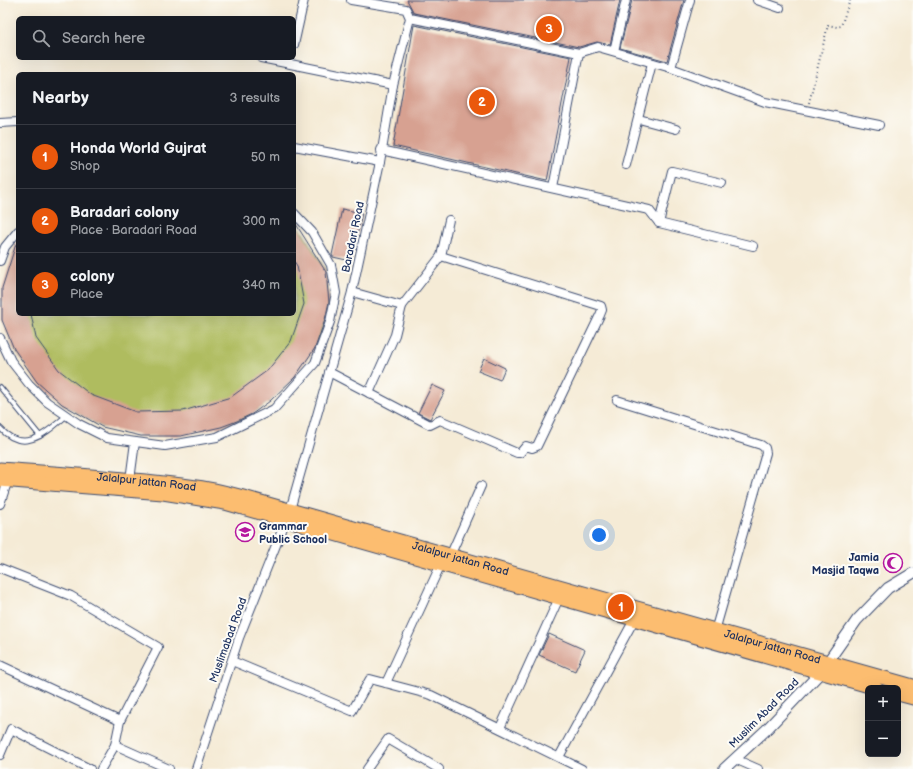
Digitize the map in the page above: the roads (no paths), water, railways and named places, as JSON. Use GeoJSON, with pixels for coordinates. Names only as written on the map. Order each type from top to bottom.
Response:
{"type":"FeatureCollection","features":[{"type":"Feature","properties":{"kind":"main road","name":"Jalalpur jattan Road"},"geometry":{"type":"LineString","coordinates":[[0,469],[197,487],[507,578],[715,631],[824,668],[868,685]]}},
{"type":"Feature","properties":{"kind":"main road","name":"Jalalpur jattan Road"},"geometry":{"type":"LineString","coordinates":[[4,480],[196,497],[289,515]]}},
{"type":"Feature","properties":{"kind":"main road","name":"Jalalpur jattan Road"},"geometry":{"type":"LineString","coordinates":[[507,578],[559,598],[634,620],[824,668],[913,686]]}},
{"type":"Feature","properties":{"kind":"main road"},"geometry":{"type":"LineString","coordinates":[[901,695],[913,698]]}},
{"type":"Feature","properties":{"kind":"street"},"geometry":{"type":"LineString","coordinates":[[296,36],[304,0]]}},
{"type":"Feature","properties":{"kind":"street"},"geometry":{"type":"LineString","coordinates":[[351,0],[368,1],[406,9],[410,18],[579,53],[598,47],[671,68],[765,102],[879,125]]}},
{"type":"Feature","properties":{"kind":"street"},"geometry":{"type":"LineString","coordinates":[[614,51],[626,0]]}},
{"type":"Feature","properties":{"kind":"street"},"geometry":{"type":"LineString","coordinates":[[671,68],[690,0]]}},
{"type":"Feature","properties":{"kind":"street"},"geometry":{"type":"LineString","coordinates":[[758,0],[780,8]]}},
{"type":"Feature","properties":{"kind":"street","name":"Baradari Road"},"geometry":{"type":"LineString","coordinates":[[289,515],[352,292],[380,162],[393,85],[410,18]]}},
{"type":"Feature","properties":{"kind":"street"},"geometry":{"type":"LineString","coordinates":[[553,188],[579,53]]}},
{"type":"Feature","properties":{"kind":"street"},"geometry":{"type":"LineString","coordinates":[[290,61],[393,85]]}},
{"type":"Feature","properties":{"kind":"street"},"geometry":{"type":"LineString","coordinates":[[626,165],[639,119],[652,63]]}},
{"type":"Feature","properties":{"kind":"street"},"geometry":{"type":"LineString","coordinates":[[639,119],[676,129]]}},
{"type":"Feature","properties":{"kind":"street"},"geometry":{"type":"LineString","coordinates":[[0,123],[16,122]]}},
{"type":"Feature","properties":{"kind":"street"},"geometry":{"type":"LineString","coordinates":[[296,146],[380,162]]}},
{"type":"Feature","properties":{"kind":"street"},"geometry":{"type":"LineString","coordinates":[[382,150],[649,210],[659,223],[753,246]]}},
{"type":"Feature","properties":{"kind":"street"},"geometry":{"type":"LineString","coordinates":[[659,223],[672,171],[722,184]]}},
{"type":"Feature","properties":{"kind":"street"},"geometry":{"type":"LineString","coordinates":[[0,338],[11,361],[29,384],[47,402],[78,424],[107,438],[165,446],[218,437],[274,409],[315,363],[330,322],[336,293],[331,265],[312,232],[296,215]]}},
{"type":"Feature","properties":{"kind":"street"},"geometry":{"type":"LineString","coordinates":[[369,393],[395,335],[402,306],[441,256],[449,220]]}},
{"type":"Feature","properties":{"kind":"street"},"geometry":{"type":"LineString","coordinates":[[0,261],[5,247],[16,234]]}},
{"type":"Feature","properties":{"kind":"street"},"geometry":{"type":"LineString","coordinates":[[329,372],[430,424],[440,420],[517,453],[520,453],[526,446],[532,448],[537,446],[600,315],[602,310],[600,306],[441,256]]}},
{"type":"Feature","properties":{"kind":"street"},"geometry":{"type":"LineString","coordinates":[[352,292],[402,306]]}},
{"type":"Feature","properties":{"kind":"street"},"geometry":{"type":"LineString","coordinates":[[617,400],[754,442],[765,448],[766,453],[715,631]]}},
{"type":"Feature","properties":{"kind":"street"},"geometry":{"type":"LineString","coordinates":[[130,480],[135,442]]}},
{"type":"Feature","properties":{"kind":"street"},"geometry":{"type":"LineString","coordinates":[[0,504],[4,480]]}},
{"type":"Feature","properties":{"kind":"street"},"geometry":{"type":"LineString","coordinates":[[386,683],[481,486]]}},
{"type":"Feature","properties":{"kind":"street","name":"Muslimabad Road"},"geometry":{"type":"LineString","coordinates":[[196,769],[232,661],[266,569],[289,515]]}},
{"type":"Feature","properties":{"kind":"street"},"geometry":{"type":"LineString","coordinates":[[0,568],[71,596],[158,647],[120,721],[115,745],[101,769]]}},
{"type":"Feature","properties":{"kind":"street","name":"Muslim Abad Road"},"geometry":{"type":"LineString","coordinates":[[724,769],[766,730],[824,668],[857,620],[888,588],[913,573]]}},
{"type":"Feature","properties":{"kind":"street"},"geometry":{"type":"LineString","coordinates":[[500,728],[559,598]]}},
{"type":"Feature","properties":{"kind":"street"},"geometry":{"type":"LineString","coordinates":[[559,757],[634,620]]}},
{"type":"Feature","properties":{"kind":"street"},"geometry":{"type":"LineString","coordinates":[[232,661],[352,711],[370,679],[431,696],[500,728],[582,769]]}},
{"type":"Feature","properties":{"kind":"street"},"geometry":{"type":"LineString","coordinates":[[0,665],[120,721]]}},
{"type":"Feature","properties":{"kind":"street"},"geometry":{"type":"LineString","coordinates":[[0,755],[11,729],[90,769]]}},
{"type":"Feature","properties":{"kind":"street"},"geometry":{"type":"LineString","coordinates":[[367,769],[388,739],[439,769]]}},
{"type":"Feature","properties":{"kind":"street"},"geometry":{"type":"LineString","coordinates":[[115,745],[169,769]]}},
{"type":"Feature","properties":{"kind":"street"},"geometry":{"type":"LineString","coordinates":[[735,759],[758,769]]}},
{"type":"Feature","properties":{"kind":"lane"},"geometry":{"type":"LineString","coordinates":[[0,387],[40,436]]}},
{"type":"Feature","properties":{"kind":"lane"},"geometry":{"type":"LineString","coordinates":[[0,428],[6,435],[22,441],[40,436],[66,416]]}},
{"type":"Feature","properties":{"kind":"place","name":"colony"},"geometry":{"type":"Point","coordinates":[549,29]}},
{"type":"Feature","properties":{"kind":"place","name":"Baradari colony"},"geometry":{"type":"Point","coordinates":[482,102]}},
{"type":"Feature","properties":{"kind":"place","name":"Grammar Public School"},"geometry":{"type":"Point","coordinates":[245,532]}},
{"type":"Feature","properties":{"kind":"place","name":"Jamia Masjid Taqwa"},"geometry":{"type":"Point","coordinates":[893,563]}},
{"type":"Feature","properties":{"kind":"place","name":"Honda World Gujrat"},"geometry":{"type":"Point","coordinates":[621,607]}}]}
